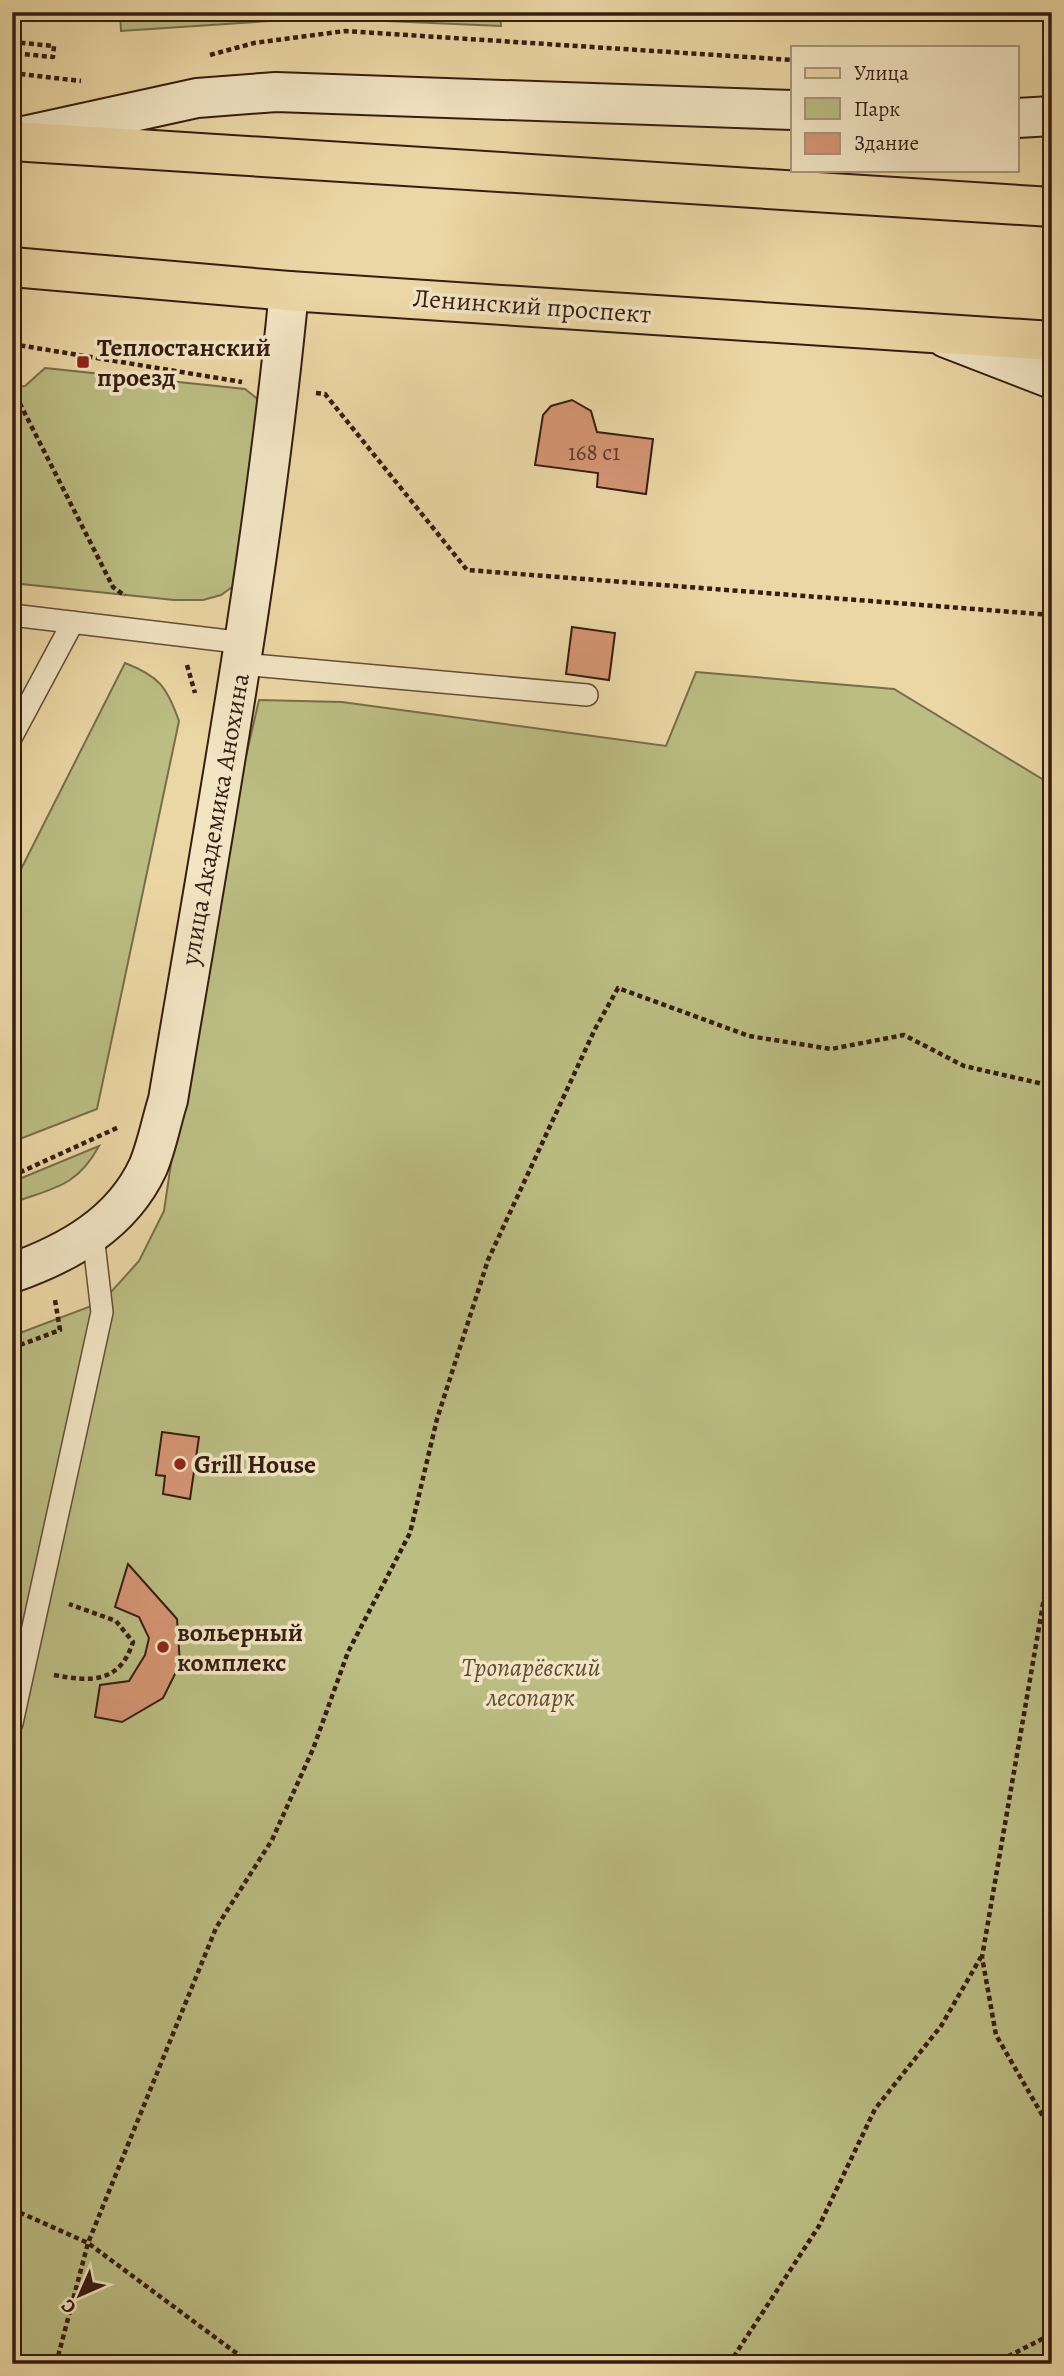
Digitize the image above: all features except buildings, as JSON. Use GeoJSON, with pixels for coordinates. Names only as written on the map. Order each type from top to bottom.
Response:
{"type":"FeatureCollection","features":[{"type":"Feature","properties":{"kind":"main road"},"geometry":{"type":"LineString","coordinates":[[12,139],[1052,207]]}},
{"type":"Feature","properties":{"kind":"main road","name":"Ленинский проспект"},"geometry":{"type":"LineString","coordinates":[[12,267],[289,291],[1052,341]]}},
{"type":"Feature","properties":{"kind":"street"},"geometry":{"type":"LineString","coordinates":[[12,139],[197,98],[276,92],[791,110]]}},
{"type":"Feature","properties":{"kind":"street"},"geometry":{"type":"LineString","coordinates":[[1018,118],[1052,116]]}},
{"type":"Feature","properties":{"kind":"street","name":"улица Академика Анохина"},"geometry":{"type":"LineString","coordinates":[[12,1273],[93,1235],[128,1202],[148,1166],[168,1100],[243,653],[279,389],[289,291]]}},
{"type":"Feature","properties":{"kind":"street"},"geometry":{"type":"LineString","coordinates":[[931,332],[1052,379]]}},
{"type":"Feature","properties":{"kind":"lane"},"geometry":{"type":"LineString","coordinates":[[12,615],[177,634],[243,653],[587,695]]}},
{"type":"Feature","properties":{"kind":"lane"},"geometry":{"type":"LineString","coordinates":[[12,736],[73,622]]}},
{"type":"Feature","properties":{"kind":"lane"},"geometry":{"type":"LineString","coordinates":[[12,1723],[102,1312],[93,1235]]}},
{"type":"Feature","properties":{"kind":"path"},"geometry":{"type":"LineString","coordinates":[[254,43],[345,31],[791,60]]}},
{"type":"Feature","properties":{"kind":"path"},"geometry":{"type":"LineString","coordinates":[[12,42],[54,46],[53,57],[12,52]]}},
{"type":"Feature","properties":{"kind":"path"},"geometry":{"type":"LineString","coordinates":[[12,73],[72,80]]}},
{"type":"Feature","properties":{"kind":"path"},"geometry":{"type":"LineString","coordinates":[[12,344],[279,389],[325,394],[467,570],[1052,615]]}},
{"type":"Feature","properties":{"kind":"path"},"geometry":{"type":"LineString","coordinates":[[12,388],[113,587],[177,634],[198,706]]}},
{"type":"Feature","properties":{"kind":"path"},"geometry":{"type":"LineString","coordinates":[[56,2364],[88,2244],[216,1928],[272,1840],[313,1749],[348,1652],[410,1533],[437,1419],[488,1260],[595,1029],[618,988],[749,1036],[831,1049],[904,1035],[964,1066],[1052,1086]]}},
{"type":"Feature","properties":{"kind":"path"},"geometry":{"type":"LineString","coordinates":[[12,1175],[119,1129],[121,1115]]}},
{"type":"Feature","properties":{"kind":"path"},"geometry":{"type":"LineString","coordinates":[[12,1348],[60,1330],[55,1300]]}},
{"type":"Feature","properties":{"kind":"path"},"geometry":{"type":"LineString","coordinates":[[1052,1552],[982,1956],[996,2035],[1052,2132]]}},
{"type":"Feature","properties":{"kind":"path"},"geometry":{"type":"LineString","coordinates":[[24,1670],[83,1681],[111,1675],[127,1662],[133,1642],[116,1621],[85,1607],[40,1597]]}},
{"type":"Feature","properties":{"kind":"path"},"geometry":{"type":"LineString","coordinates":[[729,2364],[819,2226],[875,2109],[941,2026],[982,1956]]}},
{"type":"Feature","properties":{"kind":"path"},"geometry":{"type":"LineString","coordinates":[[12,2209],[88,2244],[251,2364]]}},
{"type":"Feature","properties":{"kind":"path"},"geometry":{"type":"LineString","coordinates":[[993,2364],[1052,2334]]}},
{"type":"Feature","properties":{"kind":"green space"},"geometry":{"type":"Polygon","coordinates":[[[120,12],[500,12],[501,26],[315,18],[121,31],[120,12]]]}},
{"type":"Feature","properties":{"kind":"green space"},"geometry":{"type":"Polygon","coordinates":[[[45,368],[245,389],[260,401],[235,585],[221,595],[203,600],[174,600],[12,583],[12,387],[25,386],[45,368]]]}},
{"type":"Feature","properties":{"kind":"green space"},"geometry":{"type":"Polygon","coordinates":[[[125,663],[146,673],[160,684],[166,691],[179,721],[97,1109],[12,1142],[12,887],[125,663]]]}},
{"type":"Feature","properties":{"kind":"green space","name":"Тропарёвский лесопарк"},"geometry":{"type":"Polygon","coordinates":[[[696,672],[894,689],[1052,785],[1052,2364],[12,2364],[12,1336],[102,1302],[139,1261],[164,1211],[192,1021],[232,817],[259,700],[342,702],[666,746],[696,672]]]}},
{"type":"Feature","properties":{"kind":"green space"},"geometry":{"type":"Polygon","coordinates":[[[99,1146],[91,1160],[73,1178],[52,1189],[12,1203],[12,1182],[99,1146]]]}},
{"type":"Feature","properties":{"kind":"place","name":"Теплостанский проезд"},"geometry":{"type":"Point","coordinates":[83,362]}},
{"type":"Feature","properties":{"kind":"place","name":"Grill House"},"geometry":{"type":"Point","coordinates":[180,1464]}},
{"type":"Feature","properties":{"kind":"place","name":"вольерный комплекс"},"geometry":{"type":"Point","coordinates":[163,1647]}}]}
